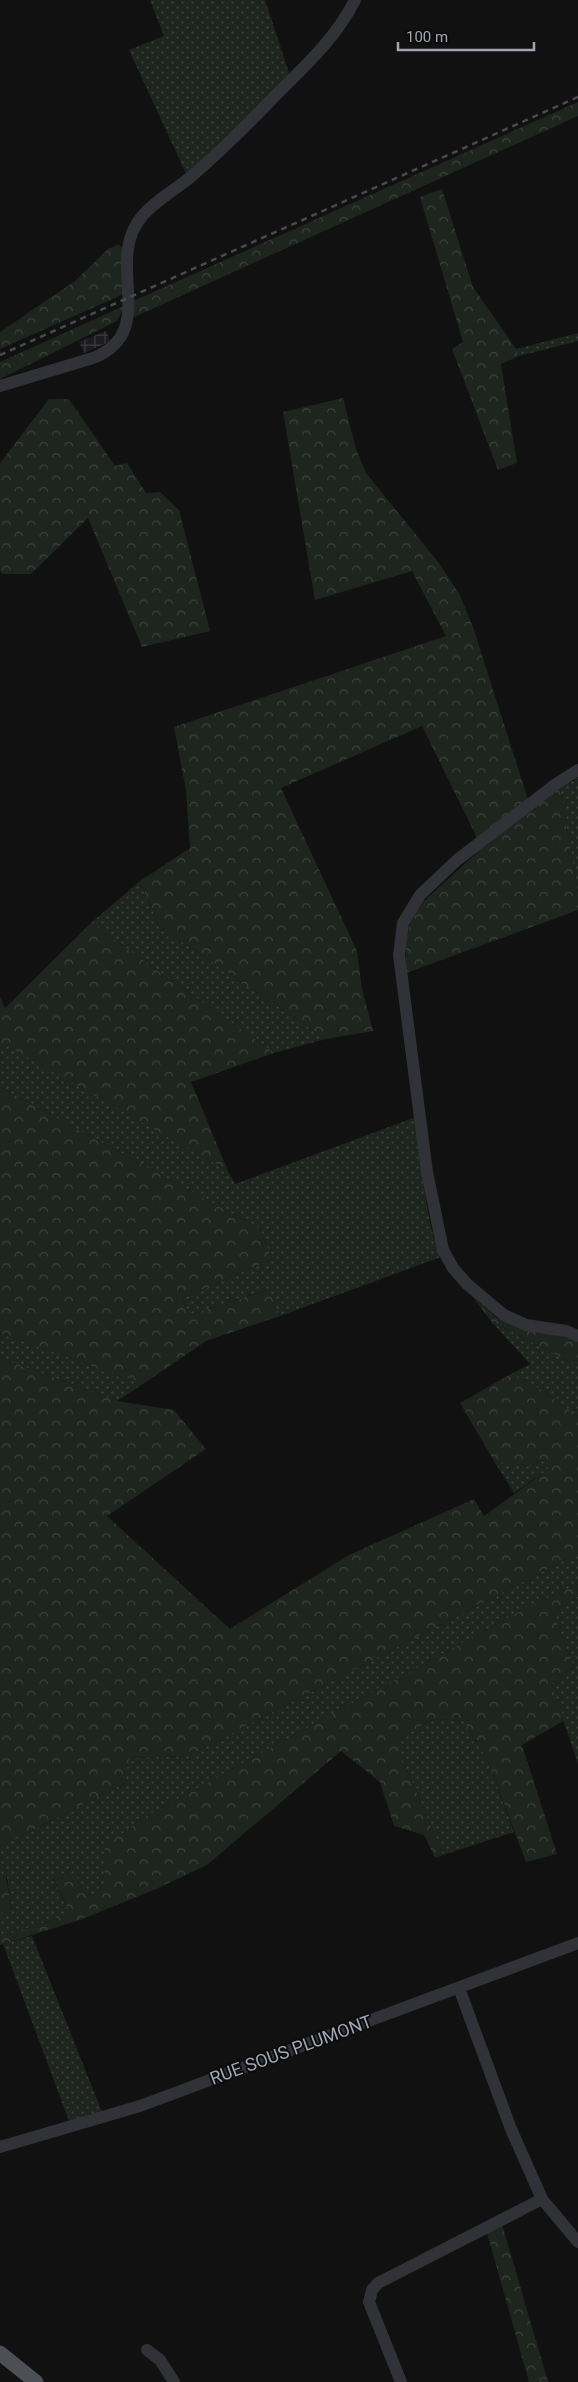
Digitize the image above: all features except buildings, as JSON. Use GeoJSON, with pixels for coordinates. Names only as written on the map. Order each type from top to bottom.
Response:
{"type":"FeatureCollection","features":[{"type":"Feature","properties":{"kind":"main road"},"geometry":{"type":"LineString","coordinates":[[0,2353],[36,2382]]}},
{"type":"Feature","properties":{"kind":"street"},"geometry":{"type":"LineString","coordinates":[[0,386],[93,358],[112,348],[119,341],[126,327],[128,254],[131,235],[136,224],[154,205],[191,177],[226,145],[312,59],[339,28],[355,0]]}},
{"type":"Feature","properties":{"kind":"street"},"geometry":{"type":"LineString","coordinates":[[578,770],[556,784],[458,860],[420,895],[403,923],[399,955],[427,1172],[443,1250],[467,1284],[504,1315],[526,1325],[566,1331],[578,1336]]}},
{"type":"Feature","properties":{"kind":"street","name":"RUE SOUS PLUMONT"},"geometry":{"type":"LineString","coordinates":[[0,2147],[140,2106],[578,1943]]}},
{"type":"Feature","properties":{"kind":"street"},"geometry":{"type":"LineString","coordinates":[[459,1988],[511,2130],[542,2199],[578,2242]]}},
{"type":"Feature","properties":{"kind":"street"},"geometry":{"type":"LineString","coordinates":[[401,2382],[369,2302],[372,2290],[378,2283],[542,2199]]}},
{"type":"Feature","properties":{"kind":"street"},"geometry":{"type":"LineString","coordinates":[[147,2350],[160,2360],[174,2382]]}},
{"type":"Feature","properties":{"kind":"shaded area"},"geometry":{"type":"Polygon","coordinates":[[[106,331],[111,341],[84,353],[79,342],[106,331]]]}},
{"type":"Feature","properties":{"kind":"green space"},"geometry":{"type":"Polygon","coordinates":[[[150,0],[265,0],[292,82],[191,184],[129,50],[164,36],[150,0]]]}},
{"type":"Feature","properties":{"kind":"green space"},"geometry":{"type":"Polygon","coordinates":[[[578,102],[578,116],[132,318],[129,303],[578,102]]]}},
{"type":"Feature","properties":{"kind":"green space"},"geometry":{"type":"Polygon","coordinates":[[[442,189],[473,287],[519,356],[501,364],[517,463],[498,470],[452,349],[463,342],[420,197],[442,189]]]}},
{"type":"Feature","properties":{"kind":"green space"},"geometry":{"type":"Polygon","coordinates":[[[119,244],[124,251],[124,294],[0,349],[0,332],[75,281],[108,249],[119,244]]]}},
{"type":"Feature","properties":{"kind":"green space"},"geometry":{"type":"Polygon","coordinates":[[[124,306],[117,321],[0,379],[0,362],[124,306]]]}},
{"type":"Feature","properties":{"kind":"green space"},"geometry":{"type":"Polygon","coordinates":[[[578,333],[578,341],[519,356],[516,349],[578,333]]]}},
{"type":"Feature","properties":{"kind":"green space"},"geometry":{"type":"Polygon","coordinates":[[[343,398],[356,449],[366,473],[439,563],[460,595],[474,630],[531,809],[560,788],[578,892],[578,910],[406,973],[407,941],[414,910],[482,848],[422,726],[281,788],[357,951],[362,989],[373,1031],[326,1039],[159,926],[140,881],[190,848],[186,790],[174,727],[446,636],[412,571],[315,600],[283,412],[343,398]]]}},
{"type":"Feature","properties":{"kind":"green space"},"geometry":{"type":"Polygon","coordinates":[[[49,399],[69,399],[115,466],[127,463],[146,493],[160,492],[179,510],[210,631],[142,647],[88,518],[31,574],[2,574],[0,570],[0,463],[49,399]]]}},
{"type":"Feature","properties":{"kind":"green space"},"geometry":{"type":"Polygon","coordinates":[[[578,778],[578,892],[560,788],[578,778]]]}},
{"type":"Feature","properties":{"kind":"green space"},"geometry":{"type":"Polygon","coordinates":[[[140,881],[159,926],[326,1039],[274,1053],[91,923],[140,881]]]}},
{"type":"Feature","properties":{"kind":"green space"},"geometry":{"type":"Polygon","coordinates":[[[91,923],[274,1053],[191,1082],[228,1171],[0,1042],[0,997],[5,1008],[91,923]]]}},
{"type":"Feature","properties":{"kind":"green space"},"geometry":{"type":"Polygon","coordinates":[[[0,1041],[228,1171],[235,1184],[416,1117],[427,1208],[441,1257],[280,1316],[267,1290],[189,1315],[183,1298],[272,1259],[260,1229],[0,1087],[0,1041]]]}},
{"type":"Feature","properties":{"kind":"green space"},"geometry":{"type":"Polygon","coordinates":[[[0,1087],[260,1229],[272,1259],[183,1298],[189,1315],[268,1290],[280,1316],[206,1341],[143,1384],[0,1333],[0,1087]]]}},
{"type":"Feature","properties":{"kind":"green space"},"geometry":{"type":"Polygon","coordinates":[[[472,1296],[497,1318],[514,1326],[578,1340],[578,1366],[491,1321],[472,1296]]]}},
{"type":"Feature","properties":{"kind":"green space"},"geometry":{"type":"Polygon","coordinates":[[[491,1321],[578,1366],[578,1417],[542,1390],[511,1374],[530,1364],[491,1321]]]}},
{"type":"Feature","properties":{"kind":"green space"},"geometry":{"type":"Polygon","coordinates":[[[0,1333],[143,1384],[117,1401],[0,1358],[0,1333]]]}},
{"type":"Feature","properties":{"kind":"green space"},"geometry":{"type":"Polygon","coordinates":[[[0,1358],[117,1401],[174,1410],[206,1449],[107,1516],[230,1629],[349,1555],[474,1499],[484,1516],[549,1469],[542,1460],[531,1466],[494,1461],[460,1403],[511,1374],[542,1390],[578,1417],[578,1553],[188,1756],[129,1758],[125,1783],[0,1847],[0,1358]]]}},
{"type":"Feature","properties":{"kind":"green space"},"geometry":{"type":"Polygon","coordinates":[[[542,1460],[549,1469],[514,1493],[494,1461],[531,1466],[542,1460]]]}},
{"type":"Feature","properties":{"kind":"green space"},"geometry":{"type":"Polygon","coordinates":[[[578,1553],[578,1584],[526,1608],[145,1817],[106,1846],[104,1884],[94,1895],[84,1894],[77,1877],[53,1879],[71,1914],[0,1937],[0,1911],[5,1914],[12,1912],[7,1877],[0,1874],[0,1847],[125,1783],[128,1758],[188,1756],[578,1553]]]}},
{"type":"Feature","properties":{"kind":"green space"},"geometry":{"type":"Polygon","coordinates":[[[578,1584],[578,1596],[553,1613],[574,1667],[551,1684],[565,1720],[522,1745],[557,1854],[526,1862],[488,1761],[464,1721],[434,1719],[395,1741],[443,1855],[435,1858],[424,1835],[394,1826],[380,1782],[341,1751],[207,1865],[156,1889],[80,1920],[0,1945],[0,1937],[71,1914],[53,1878],[69,1871],[77,1877],[84,1894],[94,1895],[104,1884],[105,1846],[145,1817],[526,1608],[578,1584]]]}},
{"type":"Feature","properties":{"kind":"green space"},"geometry":{"type":"Polygon","coordinates":[[[578,1596],[578,1764],[551,1684],[574,1667],[553,1613],[578,1596]]]}},
{"type":"Feature","properties":{"kind":"green space"},"geometry":{"type":"Polygon","coordinates":[[[434,1719],[464,1721],[488,1761],[514,1832],[443,1855],[395,1741],[434,1719]]]}},
{"type":"Feature","properties":{"kind":"green space"},"geometry":{"type":"Polygon","coordinates":[[[0,1874],[6,1877],[12,1912],[5,1914],[0,1911],[0,1874]]]}},
{"type":"Feature","properties":{"kind":"green space"},"geometry":{"type":"Polygon","coordinates":[[[32,1936],[102,2112],[69,2121],[3,1944],[32,1936]]]}},
{"type":"Feature","properties":{"kind":"green space"},"geometry":{"type":"Polygon","coordinates":[[[502,2224],[548,2382],[529,2382],[487,2233],[502,2224]]]}},
{"type":"Feature","properties":{"kind":"railway"},"geometry":{"type":"LineString","coordinates":[[0,355],[578,97]]}}]}
